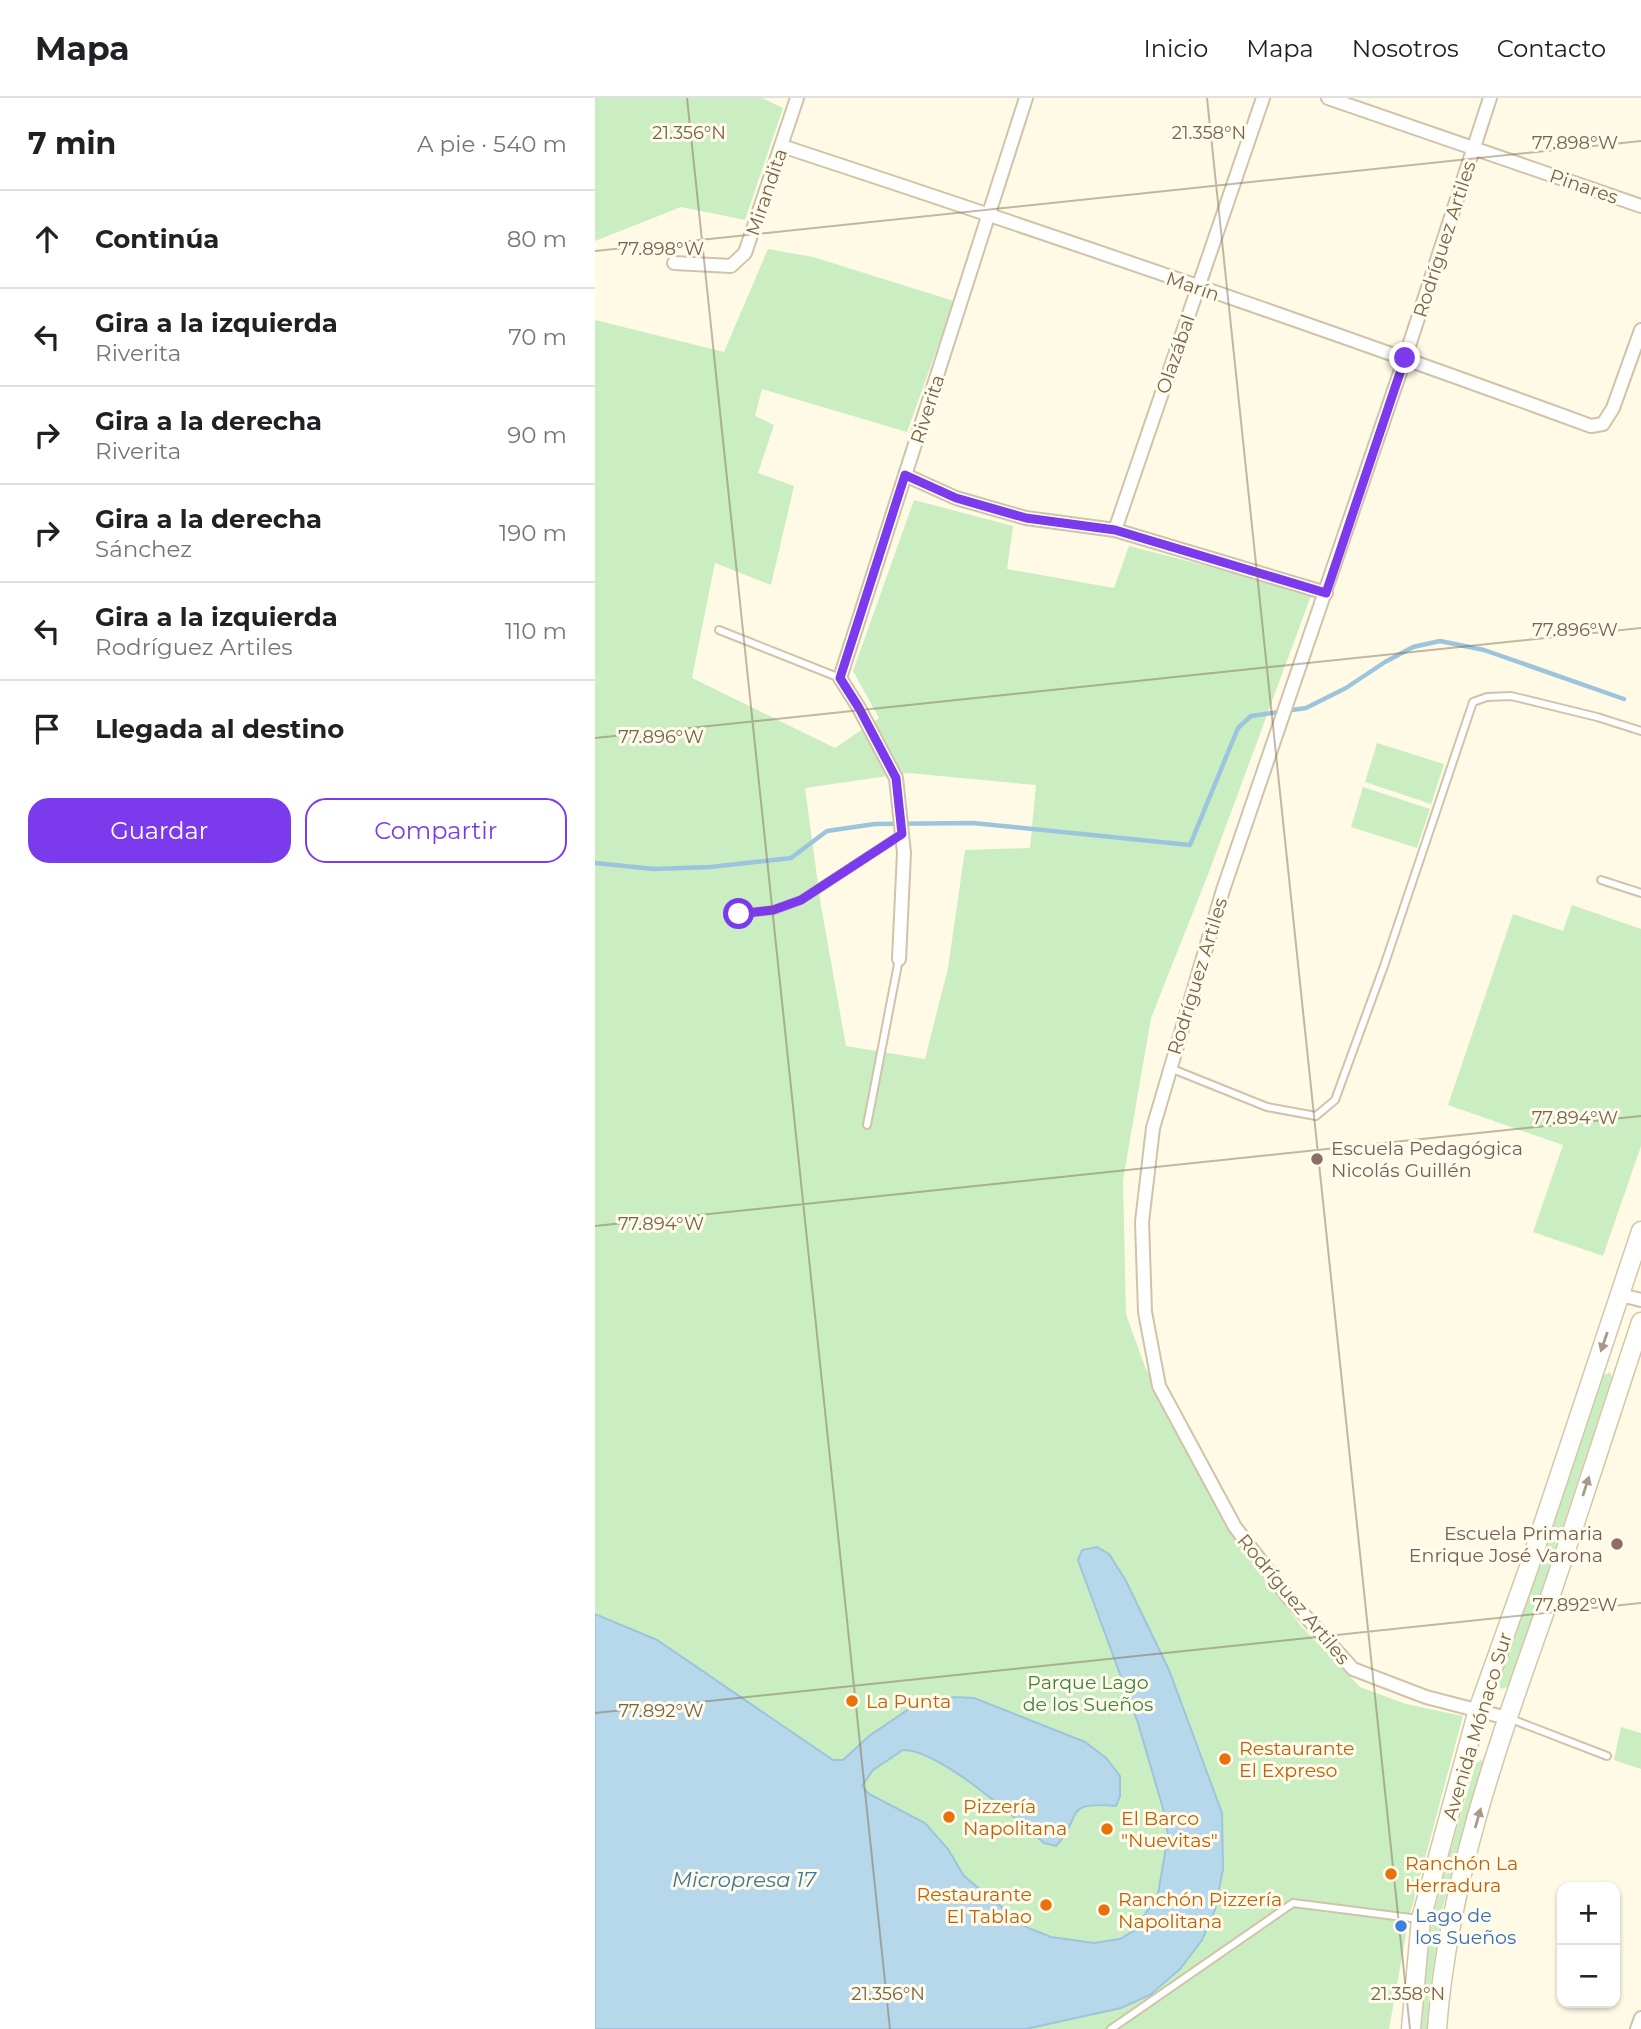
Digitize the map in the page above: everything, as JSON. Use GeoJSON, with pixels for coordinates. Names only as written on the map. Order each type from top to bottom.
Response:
{"type":"FeatureCollection","features":[{"type":"Feature","properties":{"kind":"main road","name":"Avenida Mónaco Sur"},"geometry":{"type":"LineString","coordinates":[[1411,2029],[1421,1919],[1478,1710],[1641,1231]]}},
{"type":"Feature","properties":{"kind":"main road","name":"Avenida Mónaco Sur"},"geometry":{"type":"LineString","coordinates":[[1437,2029],[1455,1899],[1507,1718],[1641,1322]]}},
{"type":"Feature","properties":{"kind":"main road"},"geometry":{"type":"LineString","coordinates":[[1421,1919],[1450,1925]]}},
{"type":"Feature","properties":{"kind":"street","name":"Mirandita"},"geometry":{"type":"LineString","coordinates":[[674,263],[731,267],[745,253],[797,98]]}},
{"type":"Feature","properties":{"kind":"street","name":"Riverita"},"geometry":{"type":"LineString","coordinates":[[840,678],[1026,98]]}},
{"type":"Feature","properties":{"kind":"street","name":"Olazábal"},"geometry":{"type":"LineString","coordinates":[[1115,530],[1263,98]]}},
{"type":"Feature","properties":{"kind":"street","name":"Pinares"},"geometry":{"type":"LineString","coordinates":[[1328,98],[1641,206]]}},
{"type":"Feature","properties":{"kind":"street","name":"Rodríguez Artiles"},"geometry":{"type":"LineString","coordinates":[[1490,98],[1326,593],[1223,890],[1153,1128],[1142,1222],[1145,1312],[1159,1386],[1235,1527],[1288,1597],[1353,1670],[1426,1697],[1507,1718]]}},
{"type":"Feature","properties":{"kind":"street","name":"Marín"},"geometry":{"type":"LineString","coordinates":[[782,146],[989,214],[1405,358],[1591,426],[1603,424],[1613,408],[1641,330]]}},
{"type":"Feature","properties":{"kind":"street"},"geometry":{"type":"LineString","coordinates":[[905,475],[956,498],[1026,518],[1115,530],[1326,593]]}},
{"type":"Feature","properties":{"kind":"street"},"geometry":{"type":"LineString","coordinates":[[840,678],[896,778],[904,853],[899,959]]}},
{"type":"Feature","properties":{"kind":"street"},"geometry":{"type":"LineString","coordinates":[[1620,1295],[1641,1300]]}},
{"type":"Feature","properties":{"kind":"street"},"geometry":{"type":"LineString","coordinates":[[1637,2029],[1641,2018]]}},
{"type":"Feature","properties":{"kind":"lane"},"geometry":{"type":"LineString","coordinates":[[719,630],[840,678]]}},
{"type":"Feature","properties":{"kind":"lane"},"geometry":{"type":"LineString","coordinates":[[1170,1068],[1267,1107],[1316,1116],[1335,1100],[1384,966],[1473,702],[1487,697],[1511,696],[1641,731]]}},
{"type":"Feature","properties":{"kind":"lane"},"geometry":{"type":"LineString","coordinates":[[739,914],[773,910],[801,900],[902,834]]}},
{"type":"Feature","properties":{"kind":"lane"},"geometry":{"type":"LineString","coordinates":[[1601,880],[1641,893]]}},
{"type":"Feature","properties":{"kind":"lane"},"geometry":{"type":"LineString","coordinates":[[867,1125],[899,959]]}},
{"type":"Feature","properties":{"kind":"lane"},"geometry":{"type":"LineString","coordinates":[[1507,1718],[1607,1756]]}},
{"type":"Feature","properties":{"kind":"lane"},"geometry":{"type":"LineString","coordinates":[[1111,2029],[1293,1903],[1421,1919]]}},
{"type":"Feature","properties":{"kind":"green space"},"geometry":{"type":"Polygon","coordinates":[[[595,98],[762,98],[783,108],[745,220],[681,207],[595,241],[595,98]]]}},
{"type":"Feature","properties":{"kind":"green space","name":"Parque Lago de los Sueños"},"geometry":{"type":"Polygon","coordinates":[[[768,249],[813,257],[954,301],[907,432],[762,389],[755,416],[774,425],[758,473],[794,486],[771,585],[715,563],[692,678],[835,748],[879,718],[853,671],[914,500],[1013,526],[1007,569],[1114,588],[1129,546],[1312,593],[1209,872],[1151,1018],[1123,1180],[1126,1314],[1145,1367],[1251,1562],[1301,1626],[1360,1687],[1406,1704],[1463,1716],[1409,1918],[1389,2029],[1003,2029],[996,1901],[964,1876],[948,1849],[925,1823],[869,1794],[833,1760],[657,1640],[595,1614],[595,320],[724,352],[768,249]],[[908,773],[805,788],[821,906],[846,1046],[925,1059],[948,968],[965,850],[1030,848],[1036,785],[908,773]]]}},
{"type":"Feature","properties":{"kind":"green space"},"geometry":{"type":"Polygon","coordinates":[[[1377,743],[1444,764],[1431,804],[1365,782],[1377,743]]]}},
{"type":"Feature","properties":{"kind":"green space"},"geometry":{"type":"Polygon","coordinates":[[[1363,787],[1430,809],[1417,848],[1351,827],[1363,787]]]}},
{"type":"Feature","properties":{"kind":"green space"},"geometry":{"type":"Polygon","coordinates":[[[1572,905],[1641,929],[1641,1146],[1603,1256],[1533,1232],[1563,1145],[1448,1105],[1513,914],[1563,931],[1572,905]]]}},
{"type":"Feature","properties":{"kind":"green space"},"geometry":{"type":"Polygon","coordinates":[[[1610,1372],[1612,1377],[1510,1686],[1501,1689],[1498,1684],[1603,1376],[1610,1372]]]}},
{"type":"Feature","properties":{"kind":"green space"},"geometry":{"type":"Polygon","coordinates":[[[1621,1727],[1641,1733],[1641,1769],[1614,1760],[1621,1727]]]}},
{"type":"Feature","properties":{"kind":"green space"},"geometry":{"type":"Polygon","coordinates":[[[1482,1760],[1486,1765],[1443,1906],[1429,1994],[1427,2029],[1418,2029],[1425,1961],[1439,1894],[1476,1763],[1482,1760]]]}},
{"type":"Feature","properties":{"kind":"water","name":"Micropresa 17"},"geometry":{"type":"Polygon","coordinates":[[[1097,1547],[1109,1554],[1126,1581],[1169,1670],[1222,1813],[1223,1869],[1215,1910],[1202,1940],[1180,1969],[1150,1995],[1121,2008],[1026,2029],[595,2029],[595,1614],[657,1640],[833,1760],[843,1760],[869,1736],[915,1705],[954,1697],[974,1698],[1085,1742],[1106,1758],[1120,1776],[1120,1796],[1116,1806],[1087,1806],[1080,1809],[1056,1846],[1044,1843],[977,1787],[918,1753],[903,1750],[873,1770],[862,1786],[869,1794],[925,1823],[948,1849],[964,1876],[1026,1927],[1051,1937],[1094,1943],[1120,1939],[1135,1930],[1158,1894],[1168,1836],[1164,1812],[1138,1723],[1078,1560],[1082,1550],[1097,1547]]]}},
{"type":"Feature","properties":{"kind":"waterway"},"geometry":{"type":"LineString","coordinates":[[595,863],[654,869],[710,867],[791,858],[827,831],[875,824],[973,823],[1190,845],[1238,728],[1251,716],[1306,708],[1346,688],[1413,647],[1440,641],[1484,650],[1624,699]]}},
{"type":"Feature","properties":{"kind":"place","name":"Escuela Pedagógica Nicolás Guillén"},"geometry":{"type":"Point","coordinates":[1317,1159]}},
{"type":"Feature","properties":{"kind":"place","name":"Escuela Primaria Enrique José Varona"},"geometry":{"type":"Point","coordinates":[1617,1544]}},
{"type":"Feature","properties":{"kind":"place","name":"La Punta"},"geometry":{"type":"Point","coordinates":[852,1701]}},
{"type":"Feature","properties":{"kind":"place","name":"Restaurante El Expreso"},"geometry":{"type":"Point","coordinates":[1225,1759]}},
{"type":"Feature","properties":{"kind":"place","name":"Pizzería Napolitana"},"geometry":{"type":"Point","coordinates":[949,1817]}},
{"type":"Feature","properties":{"kind":"place","name":"El Barco \"Nuevitas\""},"geometry":{"type":"Point","coordinates":[1107,1829]}},
{"type":"Feature","properties":{"kind":"place","name":"Ranchón La Herradura"},"geometry":{"type":"Point","coordinates":[1391,1874]}},
{"type":"Feature","properties":{"kind":"place","name":"Restaurante El Tablao"},"geometry":{"type":"Point","coordinates":[1046,1905]}},
{"type":"Feature","properties":{"kind":"place","name":"Ranchón Pizzería Napolitana"},"geometry":{"type":"Point","coordinates":[1104,1910]}},
{"type":"Feature","properties":{"kind":"place","name":"Lago de los Sueños"},"geometry":{"type":"Point","coordinates":[1401,1926]}},
{"type":"Feature","properties":{"kind":"route"},"geometry":{"type":"LineString","coordinates":[[739,914],[773,910],[801,900],[902,834],[896,778],[840,678],[905,475],[956,498],[1026,518],[1115,530],[1326,593],[1405,358]]}}]}
